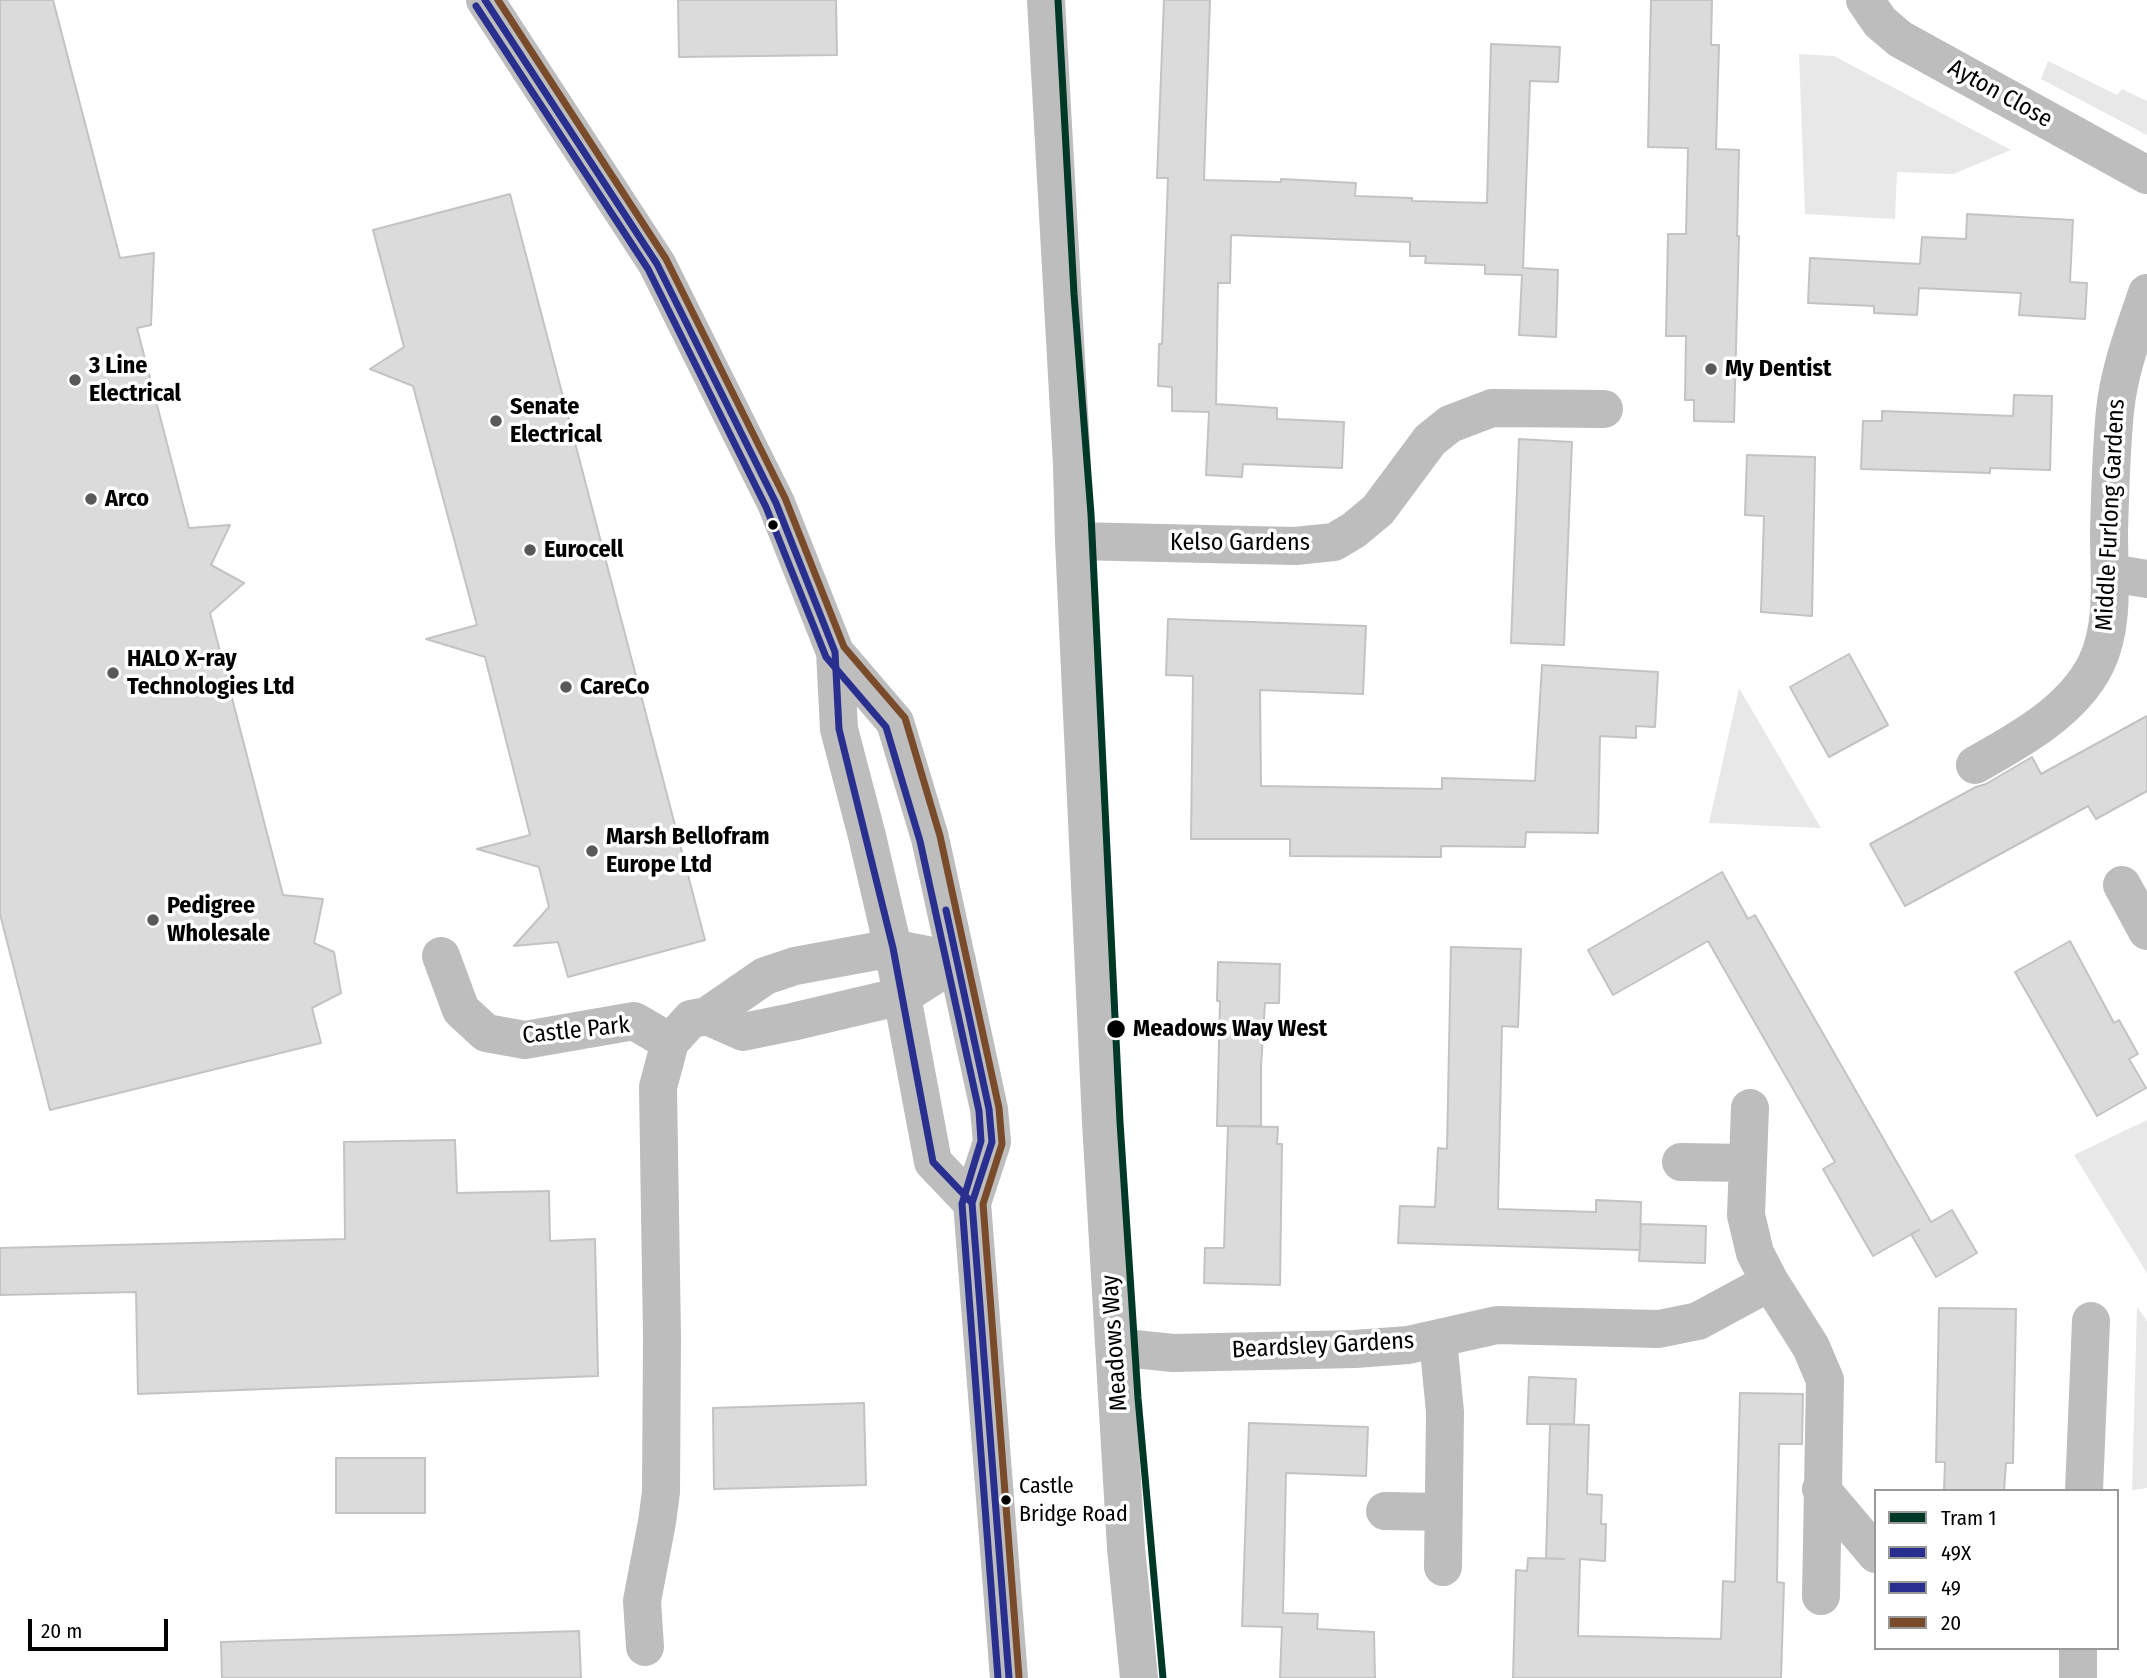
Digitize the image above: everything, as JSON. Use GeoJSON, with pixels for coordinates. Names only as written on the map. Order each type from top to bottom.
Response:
{"type":"FeatureCollection","features":[{"type":"Feature","properties":{"kind":"street"},"geometry":{"type":"LineString","coordinates":[[485,0],[657,264],[776,503],[835,652],[839,729],[893,948],[933,1162],[972,1203]]}},
{"type":"Feature","properties":{"kind":"street","name":"Meadows Way"},"geometry":{"type":"LineString","coordinates":[[1045,0],[1073,465],[1074,541],[1101,1122],[1126,1548],[1139,1678]]}},
{"type":"Feature","properties":{"kind":"street","name":"Ayton Close"},"geometry":{"type":"LineString","coordinates":[[1865,0],[1880,22],[1900,39],[2147,175]]}},
{"type":"Feature","properties":{"kind":"street","name":"Middle Furlong Gardens"},"geometry":{"type":"LineString","coordinates":[[1975,765],[2043,724],[2089,675],[2096,665],[2129,576],[2109,535],[2115,412],[2120,378],[2147,293]]}},
{"type":"Feature","properties":{"kind":"street","name":"Kelso Gardens"},"geometry":{"type":"LineString","coordinates":[[1074,541],[1295,546],[1334,542],[1378,510],[1430,440],[1450,424],[1492,408],[1604,409]]}},
{"type":"Feature","properties":{"kind":"street"},"geometry":{"type":"LineString","coordinates":[[835,652],[895,722],[930,838],[989,1109],[992,1142],[972,1203],[1009,1678]]}},
{"type":"Feature","properties":{"kind":"street"},"geometry":{"type":"LineString","coordinates":[[2122,886],[2147,931]]}},
{"type":"Feature","properties":{"kind":"street"},"geometry":{"type":"LineString","coordinates":[[645,1647],[642,1601],[660,1492],[662,1337],[658,1087],[670,1042],[691,1019],[707,1016],[765,976],[795,966],[893,948],[957,961]]}},
{"type":"Feature","properties":{"kind":"street","name":"Castle Park"},"geometry":{"type":"LineString","coordinates":[[441,956],[461,1010],[486,1032],[525,1040],[635,1021],[670,1042]]}},
{"type":"Feature","properties":{"kind":"street"},"geometry":{"type":"LineString","coordinates":[[707,1016],[743,1032],[902,996],[957,961]]}},
{"type":"Feature","properties":{"kind":"street"},"geometry":{"type":"LineString","coordinates":[[1750,1108],[1746,1215],[1755,1253],[1811,1347],[1825,1380],[1821,1596]]}},
{"type":"Feature","properties":{"kind":"street"},"geometry":{"type":"LineString","coordinates":[[1681,1162],[1747,1163]]}},
{"type":"Feature","properties":{"kind":"street","name":"Beardsley Gardens"},"geometry":{"type":"LineString","coordinates":[[1115,1348],[1173,1353],[1355,1349],[1408,1345],[1497,1325],[1659,1329],[1698,1321],[1770,1282]]}},
{"type":"Feature","properties":{"kind":"street"},"geometry":{"type":"LineString","coordinates":[[2084,1489],[2091,1321]]}},
{"type":"Feature","properties":{"kind":"street"},"geometry":{"type":"LineString","coordinates":[[1438,1339],[1445,1412],[1443,1567]]}},
{"type":"Feature","properties":{"kind":"street"},"geometry":{"type":"LineString","coordinates":[[1821,1489],[1874,1552]]}},
{"type":"Feature","properties":{"kind":"street"},"geometry":{"type":"LineString","coordinates":[[1385,1511],[1444,1512]]}},
{"type":"Feature","properties":{"kind":"street"},"geometry":{"type":"LineString","coordinates":[[2078,1650],[2078,1678]]}},
{"type":"Feature","properties":{"kind":"shaded area"},"geometry":{"type":"Polygon","coordinates":[[[1799,54],[1834,56],[2011,150],[1953,174],[1897,172],[1895,219],[1805,214],[1799,54]]]}},
{"type":"Feature","properties":{"kind":"shaded area"},"geometry":{"type":"Polygon","coordinates":[[[2048,61],[2117,95],[2122,89],[2147,101],[2147,135],[2041,79],[2048,61]]]}},
{"type":"Feature","properties":{"kind":"shaded area"},"geometry":{"type":"Polygon","coordinates":[[[1739,688],[1821,828],[1709,823],[1739,688]]]}},
{"type":"Feature","properties":{"kind":"shaded area"},"geometry":{"type":"Polygon","coordinates":[[[2147,1120],[2147,1273],[2074,1155],[2147,1120]]]}},
{"type":"Feature","properties":{"kind":"shaded area"},"geometry":{"type":"Polygon","coordinates":[[[2137,1307],[2147,1321],[2147,1488],[2132,1490],[2137,1307]]]}},
{"type":"Feature","properties":{"kind":"building"},"geometry":{"type":"Polygon","coordinates":[[[0,0],[53,0],[120,258],[154,253],[151,325],[137,328],[189,528],[230,525],[211,565],[244,583],[210,613],[283,895],[323,899],[314,943],[334,952],[341,993],[312,1008],[321,1043],[50,1110],[0,914],[0,0]]]}},
{"type":"Feature","properties":{"kind":"building"},"geometry":{"type":"Polygon","coordinates":[[[678,0],[836,0],[837,55],[679,57],[678,0]]]}},
{"type":"Feature","properties":{"kind":"building"},"geometry":{"type":"Polygon","coordinates":[[[1164,0],[1210,0],[1204,180],[1281,182],[1281,179],[1356,183],[1355,196],[1487,203],[1491,44],[1560,47],[1558,82],[1530,81],[1523,268],[1558,270],[1556,337],[1519,335],[1522,275],[1485,274],[1485,265],[1425,263],[1426,256],[1410,256],[1410,242],[1231,235],[1230,283],[1218,283],[1216,404],[1277,408],[1277,419],[1344,422],[1342,468],[1243,464],[1242,477],[1206,475],[1209,412],[1172,411],[1172,387],[1158,386],[1168,178],[1157,178],[1164,0]]]}},
{"type":"Feature","properties":{"kind":"building"},"geometry":{"type":"Polygon","coordinates":[[[1651,0],[1712,0],[1711,45],[1719,45],[1716,149],[1739,150],[1734,422],[1694,421],[1694,400],[1685,400],[1686,336],[1666,336],[1668,234],[1686,234],[1688,148],[1648,147],[1651,0]]]}},
{"type":"Feature","properties":{"kind":"building"},"geometry":{"type":"Polygon","coordinates":[[[510,194],[705,940],[568,977],[558,942],[514,946],[549,907],[539,867],[477,849],[530,835],[485,657],[426,639],[477,625],[413,386],[370,369],[404,347],[373,230],[510,194]]]}},
{"type":"Feature","properties":{"kind":"building"},"geometry":{"type":"Polygon","coordinates":[[[1967,214],[2073,220],[2070,282],[2087,283],[2085,319],[2019,315],[2021,293],[1919,288],[1917,315],[1874,313],[1874,306],[1808,303],[1810,258],[1920,264],[1922,237],[1966,239],[1967,214]]]}},
{"type":"Feature","properties":{"kind":"building"},"geometry":{"type":"Polygon","coordinates":[[[2014,395],[2052,396],[2050,470],[1990,468],[1990,473],[1861,469],[1863,421],[1882,421],[1882,411],[2013,416],[2014,395]]]}},
{"type":"Feature","properties":{"kind":"building"},"geometry":{"type":"Polygon","coordinates":[[[1519,439],[1572,442],[1564,645],[1511,643],[1519,439]]]}},
{"type":"Feature","properties":{"kind":"building"},"geometry":{"type":"Polygon","coordinates":[[[1747,455],[1815,457],[1812,616],[1761,612],[1764,516],[1745,515],[1747,455]]]}},
{"type":"Feature","properties":{"kind":"building"},"geometry":{"type":"Polygon","coordinates":[[[1168,619],[1366,626],[1363,694],[1260,690],[1261,786],[1442,789],[1442,778],[1535,781],[1542,665],[1658,672],[1655,727],[1636,726],[1636,738],[1600,736],[1598,833],[1526,832],[1525,847],[1441,846],[1441,857],[1290,856],[1290,839],[1191,839],[1193,676],[1166,675],[1168,619]]]}},
{"type":"Feature","properties":{"kind":"building"},"geometry":{"type":"Polygon","coordinates":[[[1849,654],[1888,725],[1829,757],[1790,687],[1849,654]]]}},
{"type":"Feature","properties":{"kind":"building"},"geometry":{"type":"Polygon","coordinates":[[[2147,716],[2147,791],[2096,819],[2088,806],[1905,906],[1870,844],[2032,757],[2041,774],[2147,716]]]}},
{"type":"Feature","properties":{"kind":"building"},"geometry":{"type":"Polygon","coordinates":[[[1722,872],[1748,919],[1755,915],[1931,1222],[1952,1210],[1977,1253],[1936,1277],[1911,1234],[1873,1256],[1823,1169],[1835,1162],[1708,941],[1613,995],[1588,950],[1722,872]]]}},
{"type":"Feature","properties":{"kind":"building"},"geometry":{"type":"Polygon","coordinates":[[[2070,941],[2114,1023],[2119,1020],[2138,1054],[2129,1059],[2146,1088],[2097,1116],[2015,972],[2070,941]]]}},
{"type":"Feature","properties":{"kind":"building"},"geometry":{"type":"Polygon","coordinates":[[[1451,947],[1521,949],[1518,1027],[1502,1026],[1498,1209],[1596,1212],[1596,1200],[1641,1202],[1640,1250],[1398,1243],[1400,1206],[1435,1207],[1438,1148],[1447,1149],[1451,947]]]}},
{"type":"Feature","properties":{"kind":"building"},"geometry":{"type":"Polygon","coordinates":[[[1218,962],[1280,964],[1279,1003],[1265,1003],[1261,1126],[1217,1126],[1220,1001],[1217,1001],[1218,962]]]}},
{"type":"Feature","properties":{"kind":"building"},"geometry":{"type":"Polygon","coordinates":[[[1228,1126],[1278,1127],[1277,1144],[1282,1144],[1280,1285],[1204,1283],[1205,1248],[1224,1248],[1228,1126]]]}},
{"type":"Feature","properties":{"kind":"building"},"geometry":{"type":"Polygon","coordinates":[[[455,1140],[457,1193],[549,1191],[550,1241],[595,1239],[598,1376],[138,1394],[136,1292],[0,1295],[0,1248],[345,1239],[344,1142],[455,1140]]]}},
{"type":"Feature","properties":{"kind":"building"},"geometry":{"type":"Polygon","coordinates":[[[1641,1224],[1706,1226],[1705,1263],[1639,1261],[1641,1224]]]}},
{"type":"Feature","properties":{"kind":"building"},"geometry":{"type":"Polygon","coordinates":[[[1939,1308],[2016,1309],[2013,1463],[2006,1463],[2004,1489],[1944,1489],[1945,1462],[1936,1462],[1939,1308]]]}},
{"type":"Feature","properties":{"kind":"building"},"geometry":{"type":"Polygon","coordinates":[[[1529,1377],[1576,1379],[1574,1424],[1527,1424],[1529,1377]]]}},
{"type":"Feature","properties":{"kind":"building"},"geometry":{"type":"Polygon","coordinates":[[[1740,1393],[1803,1394],[1802,1444],[1779,1444],[1777,1582],[1784,1583],[1781,1678],[1513,1678],[1516,1570],[1527,1571],[1528,1558],[1564,1559],[1546,1558],[1550,1424],[1589,1425],[1587,1494],[1602,1495],[1601,1524],[1606,1524],[1605,1561],[1580,1559],[1578,1636],[1721,1639],[1723,1581],[1735,1582],[1740,1393]]]}},
{"type":"Feature","properties":{"kind":"building"},"geometry":{"type":"Polygon","coordinates":[[[864,1403],[866,1485],[714,1489],[713,1408],[864,1403]]]}},
{"type":"Feature","properties":{"kind":"building"},"geometry":{"type":"Polygon","coordinates":[[[1249,1423],[1368,1427],[1366,1476],[1286,1473],[1283,1613],[1318,1614],[1317,1629],[1374,1632],[1375,1678],[1280,1678],[1282,1627],[1242,1626],[1249,1423]]]}},
{"type":"Feature","properties":{"kind":"building"},"geometry":{"type":"Polygon","coordinates":[[[336,1458],[425,1458],[425,1513],[336,1513],[336,1458]]]}},
{"type":"Feature","properties":{"kind":"building"},"geometry":{"type":"Polygon","coordinates":[[[579,1631],[581,1678],[222,1678],[221,1642],[579,1631]]]}},
{"type":"Feature","properties":{"kind":"tram line","name":"1"},"geometry":{"type":"LineString","coordinates":[[1058,0],[1074,294],[1091,514],[1120,1122],[1138,1398],[1163,1678]]}},
{"type":"Feature","properties":{"kind":"transit line","name":"49X"},"geometry":{"type":"LineString","coordinates":[[485,0],[657,264],[776,503],[835,652],[839,729],[893,948],[933,1162],[972,1203]]}},
{"type":"Feature","properties":{"kind":"transit line","name":"20"},"geometry":{"type":"LineString","coordinates":[[498,0],[666,259],[785,498],[844,647],[905,718],[940,836],[999,1108],[1002,1144],[983,1204],[1019,1677]]}},
{"type":"Feature","properties":{"kind":"transit line","name":"49"},"geometry":{"type":"LineString","coordinates":[[476,6],[648,269],[766,507],[826,657],[886,727],[920,841],[979,1111],[981,1141],[962,1204],[998,1678]]}},
{"type":"Feature","properties":{"kind":"transit line","name":"49X"},"geometry":{"type":"LineString","coordinates":[[946,910],[989,1109],[992,1142],[972,1203],[1009,1678]]}},
{"type":"Feature","properties":{"kind":"place","name":"My Dentist"},"geometry":{"type":"Point","coordinates":[1711,369]}},
{"type":"Feature","properties":{"kind":"place","name":"3 Line Electrical"},"geometry":{"type":"Point","coordinates":[75,380]}},
{"type":"Feature","properties":{"kind":"place","name":"Senate Electrical"},"geometry":{"type":"Point","coordinates":[496,421]}},
{"type":"Feature","properties":{"kind":"place","name":"Arco"},"geometry":{"type":"Point","coordinates":[91,499]}},
{"type":"Feature","properties":{"kind":"place","name":"Eurocell"},"geometry":{"type":"Point","coordinates":[530,550]}},
{"type":"Feature","properties":{"kind":"place","name":"HALO X-ray Technologies Ltd"},"geometry":{"type":"Point","coordinates":[113,673]}},
{"type":"Feature","properties":{"kind":"place","name":"CareCo"},"geometry":{"type":"Point","coordinates":[566,687]}},
{"type":"Feature","properties":{"kind":"place","name":"Marsh Bellofram Europe Ltd"},"geometry":{"type":"Point","coordinates":[592,851]}},
{"type":"Feature","properties":{"kind":"place","name":"Pedigree Wholesale"},"geometry":{"type":"Point","coordinates":[153,920]}},
{"type":"Feature","properties":{"kind":"place","name":"Meadows Way West"},"geometry":{"type":"Point","coordinates":[1116,1029]}},
{"type":"Feature","properties":{"kind":"place","name":"Castle Bridge Road"},"geometry":{"type":"Point","coordinates":[1006,1500]}}]}
